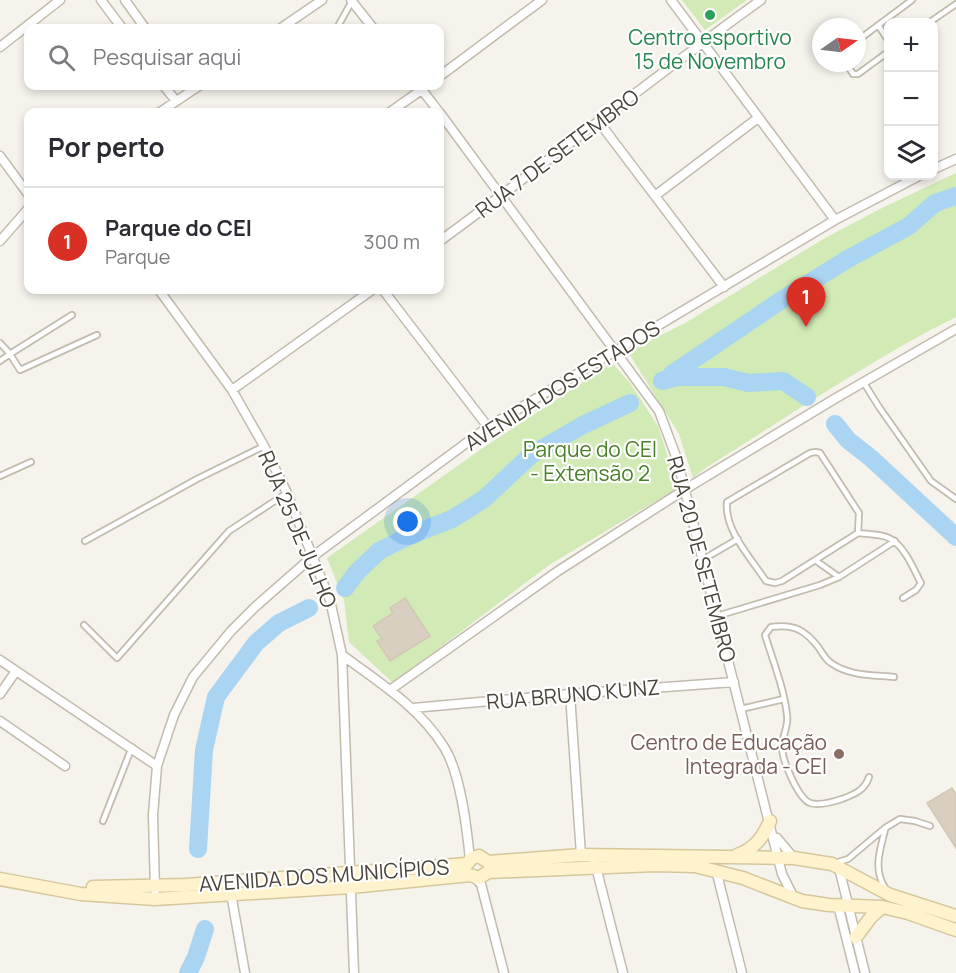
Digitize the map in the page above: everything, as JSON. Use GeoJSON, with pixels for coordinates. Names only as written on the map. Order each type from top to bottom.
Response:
{"type":"FeatureCollection","features":[{"type":"Feature","properties":{"kind":"main road"},"geometry":{"type":"LineString","coordinates":[[730,858],[744,853],[757,843],[764,835],[770,821]]}},
{"type":"Feature","properties":{"kind":"main road","name":"AVENIDA DOS MUNICÍPIOS"},"geometry":{"type":"LineString","coordinates":[[0,879],[81,894],[155,893],[230,896],[351,887],[581,855],[595,861],[716,870],[815,903],[882,907],[908,913],[956,930]]}},
{"type":"Feature","properties":{"kind":"main road","name":"AVENIDA DOS MUNICÍPIOS"},"geometry":{"type":"LineString","coordinates":[[0,871],[78,886],[155,893],[229,882],[351,872],[478,870],[595,861],[794,858],[836,866],[890,895],[956,916]]}},
{"type":"Feature","properties":{"kind":"main road"},"geometry":{"type":"LineString","coordinates":[[856,937],[882,907]]}},
{"type":"Feature","properties":{"kind":"street"},"geometry":{"type":"LineString","coordinates":[[29,24],[60,0]]}},
{"type":"Feature","properties":{"kind":"street"},"geometry":{"type":"LineString","coordinates":[[100,0],[119,24]]}},
{"type":"Feature","properties":{"kind":"street"},"geometry":{"type":"LineString","coordinates":[[124,0],[142,24]]}},
{"type":"Feature","properties":{"kind":"street"},"geometry":{"type":"LineString","coordinates":[[287,24],[322,0]]}},
{"type":"Feature","properties":{"kind":"street"},"geometry":{"type":"LineString","coordinates":[[444,73],[542,0]]}},
{"type":"Feature","properties":{"kind":"street"},"geometry":{"type":"LineString","coordinates":[[671,0],[835,220]]}},
{"type":"Feature","properties":{"kind":"street","name":"RUA 7 DE SETEMBRO"},"geometry":{"type":"LineString","coordinates":[[444,238],[600,122],[702,42],[761,0]]}},
{"type":"Feature","properties":{"kind":"street"},"geometry":{"type":"LineString","coordinates":[[351,1],[370,24]]}},
{"type":"Feature","properties":{"kind":"street"},"geometry":{"type":"LineString","coordinates":[[0,47],[24,28]]}},
{"type":"Feature","properties":{"kind":"street"},"geometry":{"type":"LineString","coordinates":[[167,90],[176,101]]}},
{"type":"Feature","properties":{"kind":"street"},"geometry":{"type":"LineString","coordinates":[[166,108],[186,90]]}},
{"type":"Feature","properties":{"kind":"street"},"geometry":{"type":"LineString","coordinates":[[395,108],[418,90]]}},
{"type":"Feature","properties":{"kind":"street","name":"RUA 20 DE SETEMBRO"},"geometry":{"type":"LineString","coordinates":[[424,90],[436,108]]}},
{"type":"Feature","properties":{"kind":"street"},"geometry":{"type":"LineString","coordinates":[[656,195],[758,118]]}},
{"type":"Feature","properties":{"kind":"street","name":"RUA 20 DE SETEMBRO"},"geometry":{"type":"LineString","coordinates":[[444,120],[659,411],[677,459],[782,874],[793,897]]}},
{"type":"Feature","properties":{"kind":"street"},"geometry":{"type":"LineString","coordinates":[[600,122],[724,287]]}},
{"type":"Feature","properties":{"kind":"street"},"geometry":{"type":"LineString","coordinates":[[0,156],[24,189]]}},
{"type":"Feature","properties":{"kind":"street"},"geometry":{"type":"LineString","coordinates":[[938,167],[956,159]]}},
{"type":"Feature","properties":{"kind":"street","name":"AVENIDA DOS ESTADOS"},"geometry":{"type":"LineString","coordinates":[[155,893],[153,815],[157,766],[174,715],[193,677],[231,631],[255,607],[312,557],[488,427],[835,220],[911,180]]}},
{"type":"Feature","properties":{"kind":"street"},"geometry":{"type":"LineString","coordinates":[[0,241],[24,214]]}},
{"type":"Feature","properties":{"kind":"street","name":"RUA 25 DE JULHO"},"geometry":{"type":"LineString","coordinates":[[162,294],[232,390],[264,446],[287,493],[330,600],[342,655],[354,973]]}},
{"type":"Feature","properties":{"kind":"street"},"geometry":{"type":"LineString","coordinates":[[232,390],[366,294]]}},
{"type":"Feature","properties":{"kind":"street"},"geometry":{"type":"LineString","coordinates":[[386,294],[488,427]]}},
{"type":"Feature","properties":{"kind":"street"},"geometry":{"type":"LineString","coordinates":[[390,690],[558,571],[684,490],[956,329]]}},
{"type":"Feature","properties":{"kind":"street"},"geometry":{"type":"LineString","coordinates":[[342,655],[413,708],[445,748],[454,770],[504,973]]}},
{"type":"Feature","properties":{"kind":"street"},"geometry":{"type":"LineString","coordinates":[[0,660],[157,766]]}},
{"type":"Feature","properties":{"kind":"street"},"geometry":{"type":"LineString","coordinates":[[0,694],[16,671]]}},
{"type":"Feature","properties":{"kind":"street","name":"RUA BRUNO KUNZ"},"geometry":{"type":"LineString","coordinates":[[413,708],[734,682]]}},
{"type":"Feature","properties":{"kind":"street"},"geometry":{"type":"LineString","coordinates":[[570,694],[581,855]]}},
{"type":"Feature","properties":{"kind":"street"},"geometry":{"type":"LineString","coordinates":[[0,721],[65,766]]}},
{"type":"Feature","properties":{"kind":"street"},"geometry":{"type":"LineString","coordinates":[[770,821],[779,841],[794,858]]}},
{"type":"Feature","properties":{"kind":"street"},"geometry":{"type":"LineString","coordinates":[[595,861],[623,973]]}},
{"type":"Feature","properties":{"kind":"street"},"geometry":{"type":"LineString","coordinates":[[836,866],[843,876],[843,905],[855,973]]}},
{"type":"Feature","properties":{"kind":"street"},"geometry":{"type":"LineString","coordinates":[[716,870],[742,973]]}},
{"type":"Feature","properties":{"kind":"street"},"geometry":{"type":"LineString","coordinates":[[229,882],[244,972]]}},
{"type":"Feature","properties":{"kind":"street"},"geometry":{"type":"LineString","coordinates":[[843,905],[856,937],[865,973]]}},
{"type":"Feature","properties":{"kind":"street"},"geometry":{"type":"LineString","coordinates":[[850,953],[860,950]]}},
{"type":"Feature","properties":{"kind":"lane"},"geometry":{"type":"LineString","coordinates":[[866,34],[912,0]]}},
{"type":"Feature","properties":{"kind":"lane"},"geometry":{"type":"LineString","coordinates":[[339,24],[351,1]]}},
{"type":"Feature","properties":{"kind":"lane"},"geometry":{"type":"LineString","coordinates":[[936,18],[956,4]]}},
{"type":"Feature","properties":{"kind":"lane"},"geometry":{"type":"LineString","coordinates":[[878,25],[884,34]]}},
{"type":"Feature","properties":{"kind":"lane"},"geometry":{"type":"LineString","coordinates":[[866,68],[884,55]]}},
{"type":"Feature","properties":{"kind":"lane"},"geometry":{"type":"LineString","coordinates":[[0,361],[72,315]]}},
{"type":"Feature","properties":{"kind":"lane"},"geometry":{"type":"LineString","coordinates":[[0,343],[20,370],[97,335]]}},
{"type":"Feature","properties":{"kind":"lane"},"geometry":{"type":"LineString","coordinates":[[864,383],[931,481],[956,499]]}},
{"type":"Feature","properties":{"kind":"lane"},"geometry":{"type":"LineString","coordinates":[[85,541],[197,479],[264,446]]}},
{"type":"Feature","properties":{"kind":"lane"},"geometry":{"type":"LineString","coordinates":[[858,532],[859,513],[820,453],[800,459],[727,502],[726,515],[766,581],[775,583],[782,581],[858,532],[883,536],[895,541],[908,560],[921,583],[916,590],[903,598]]}},
{"type":"Feature","properties":{"kind":"lane"},"geometry":{"type":"LineString","coordinates":[[0,476],[31,462]]}},
{"type":"Feature","properties":{"kind":"lane"},"geometry":{"type":"LineString","coordinates":[[84,625],[117,658],[229,531],[287,493]]}},
{"type":"Feature","properties":{"kind":"lane"},"geometry":{"type":"LineString","coordinates":[[702,560],[738,538]]}},
{"type":"Feature","properties":{"kind":"lane"},"geometry":{"type":"LineString","coordinates":[[717,616],[820,585],[839,577],[895,541]]}},
{"type":"Feature","properties":{"kind":"lane"},"geometry":{"type":"LineString","coordinates":[[815,560],[839,577]]}},
{"type":"Feature","properties":{"kind":"lane"},"geometry":{"type":"LineString","coordinates":[[869,777],[866,787],[851,796],[828,803],[811,803],[800,795],[782,749],[788,719],[765,635],[771,627],[786,625],[801,630],[811,638],[830,662],[853,673],[894,677]]}},
{"type":"Feature","properties":{"kind":"lane"},"geometry":{"type":"LineString","coordinates":[[741,709],[784,699]]}},
{"type":"Feature","properties":{"kind":"lane"},"geometry":{"type":"LineString","coordinates":[[103,821],[132,747]]}},
{"type":"Feature","properties":{"kind":"lane"},"geometry":{"type":"LineString","coordinates":[[836,866],[900,819],[930,826]]}},
{"type":"Feature","properties":{"kind":"lane"},"geometry":{"type":"LineString","coordinates":[[885,828],[877,860],[881,881],[890,895]]}},
{"type":"Feature","properties":{"kind":"green space","name":"Centro esportivo 15 de Novembro"},"geometry":{"type":"Polygon","coordinates":[[[682,0],[747,0],[705,30],[682,0]]]}},
{"type":"Feature","properties":{"kind":"green space"},"geometry":{"type":"Polygon","coordinates":[[[956,173],[956,317],[861,370],[693,478],[679,434],[628,352],[685,323],[825,238],[956,173]]]}},
{"type":"Feature","properties":{"kind":"green space","name":"Parque do CEI - Extensão 2"},"geometry":{"type":"Polygon","coordinates":[[[612,363],[630,383],[658,426],[678,488],[549,565],[393,683],[349,642],[344,600],[327,558],[480,450],[612,363]]]}},
{"type":"Feature","properties":{"kind":"building"},"geometry":{"type":"Polygon","coordinates":[[[405,598],[430,636],[390,661],[377,641],[382,639],[373,626],[393,613],[390,608],[405,598]]]}},
{"type":"Feature","properties":{"kind":"building"},"geometry":{"type":"Polygon","coordinates":[[[952,788],[956,794],[956,848],[927,803],[952,788]]]}},
{"type":"Feature","properties":{"kind":"waterway"},"geometry":{"type":"LineString","coordinates":[[672,374],[780,301],[846,260],[909,226],[935,203],[956,196]]}},
{"type":"Feature","properties":{"kind":"waterway"},"geometry":{"type":"LineString","coordinates":[[662,381],[676,377],[724,377],[748,383],[783,381],[807,397]]}},
{"type":"Feature","properties":{"kind":"waterway"},"geometry":{"type":"LineString","coordinates":[[345,588],[357,572],[379,551],[411,535],[452,519],[484,499],[531,455],[583,425],[630,403]]}},
{"type":"Feature","properties":{"kind":"waterway"},"geometry":{"type":"LineString","coordinates":[[835,424],[848,440],[872,459],[956,537]]}},
{"type":"Feature","properties":{"kind":"waterway"},"geometry":{"type":"LineString","coordinates":[[198,849],[204,750],[216,697],[256,643],[279,623],[309,608]]}},
{"type":"Feature","properties":{"kind":"waterway"},"geometry":{"type":"LineString","coordinates":[[188,973],[205,929]]}},
{"type":"Feature","properties":{"kind":"place","name":"Centro esportivo 15 de Novembro"},"geometry":{"type":"Point","coordinates":[710,15]}},
{"type":"Feature","properties":{"kind":"place","name":"Parque do CEI"},"geometry":{"type":"Point","coordinates":[806,327]}},
{"type":"Feature","properties":{"kind":"place","name":"Centro de Educação Integrada - CEI"},"geometry":{"type":"Point","coordinates":[839,754]}}]}
